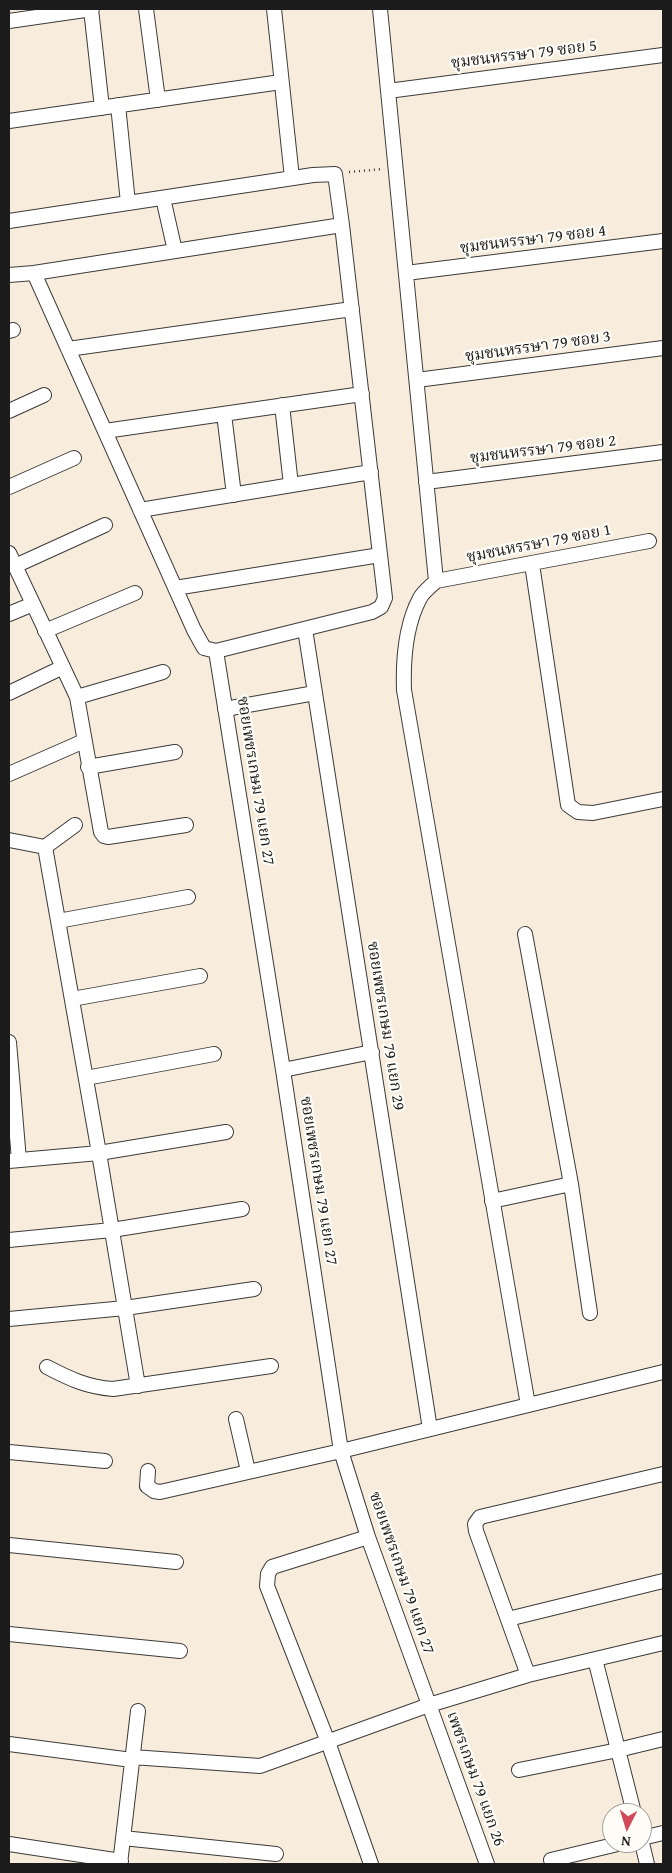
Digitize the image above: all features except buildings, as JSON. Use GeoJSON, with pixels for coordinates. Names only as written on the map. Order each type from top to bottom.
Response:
{"type":"FeatureCollection","features":[{"type":"Feature","properties":{"kind":"street"},"geometry":{"type":"LineString","coordinates":[[9,21],[91,9],[102,108]]}},
{"type":"Feature","properties":{"kind":"street"},"geometry":{"type":"LineString","coordinates":[[146,9],[158,100]]}},
{"type":"Feature","properties":{"kind":"street"},"geometry":{"type":"LineString","coordinates":[[274,9],[292,178]]}},
{"type":"Feature","properties":{"kind":"street"},"geometry":{"type":"LineString","coordinates":[[380,9],[436,581],[420,598],[409,631],[403,668],[404,690],[528,1405]]}},
{"type":"Feature","properties":{"kind":"street","name":"ชุมชนหรรษา 79 ซอย 5"},"geometry":{"type":"LineString","coordinates":[[388,91],[663,54]]}},
{"type":"Feature","properties":{"kind":"street"},"geometry":{"type":"LineString","coordinates":[[9,121],[282,82]]}},
{"type":"Feature","properties":{"kind":"street"},"geometry":{"type":"LineString","coordinates":[[118,105],[128,203]]}},
{"type":"Feature","properties":{"kind":"street"},"geometry":{"type":"LineString","coordinates":[[9,221],[292,178],[335,174],[385,598],[381,607],[372,612],[216,651],[204,648],[194,630],[34,273]]}},
{"type":"Feature","properties":{"kind":"street"},"geometry":{"type":"LineString","coordinates":[[163,198],[175,251]]}},
{"type":"Feature","properties":{"kind":"street"},"geometry":{"type":"LineString","coordinates":[[9,275],[34,273],[342,225]]}},
{"type":"Feature","properties":{"kind":"street","name":"ชุมชนหรรษา 79 ซอย 4"},"geometry":{"type":"LineString","coordinates":[[406,273],[663,241]]}},
{"type":"Feature","properties":{"kind":"street"},"geometry":{"type":"LineString","coordinates":[[68,349],[352,309]]}},
{"type":"Feature","properties":{"kind":"street","name":"ชุมชนหรรษา 79 ซอย 3"},"geometry":{"type":"LineString","coordinates":[[417,380],[663,348]]}},
{"type":"Feature","properties":{"kind":"street"},"geometry":{"type":"LineString","coordinates":[[105,432],[362,394]]}},
{"type":"Feature","properties":{"kind":"street"},"geometry":{"type":"LineString","coordinates":[[9,411],[44,396]]}},
{"type":"Feature","properties":{"kind":"street"},"geometry":{"type":"LineString","coordinates":[[282,405],[291,485]]}},
{"type":"Feature","properties":{"kind":"street"},"geometry":{"type":"LineString","coordinates":[[224,414],[234,495]]}},
{"type":"Feature","properties":{"kind":"street","name":"ชุมชนหรรษา 79 ซอย 2"},"geometry":{"type":"LineString","coordinates":[[426,482],[663,452]]}},
{"type":"Feature","properties":{"kind":"street"},"geometry":{"type":"LineString","coordinates":[[9,487],[74,458]]}},
{"type":"Feature","properties":{"kind":"street"},"geometry":{"type":"LineString","coordinates":[[140,510],[371,472]]}},
{"type":"Feature","properties":{"kind":"street"},"geometry":{"type":"LineString","coordinates":[[105,525],[12,559],[77,697],[100,832],[108,837],[186,825]]}},
{"type":"Feature","properties":{"kind":"street","name":"ชุมชนหรรษา 79 ซอย 1"},"geometry":{"type":"LineString","coordinates":[[436,581],[649,541]]}},
{"type":"Feature","properties":{"kind":"street"},"geometry":{"type":"LineString","coordinates":[[175,588],[380,555]]}},
{"type":"Feature","properties":{"kind":"street"},"geometry":{"type":"LineString","coordinates":[[532,564],[568,804],[578,812],[593,813],[663,800]]}},
{"type":"Feature","properties":{"kind":"street"},"geometry":{"type":"LineString","coordinates":[[45,631],[134,593]]}},
{"type":"Feature","properties":{"kind":"street"},"geometry":{"type":"LineString","coordinates":[[9,614],[33,604]]}},
{"type":"Feature","properties":{"kind":"street","name":"ซอยเพชรเกษม 79 แยก 29"},"geometry":{"type":"LineString","coordinates":[[305,629],[430,1429]]}},
{"type":"Feature","properties":{"kind":"street","name":"ซอยเพชรเกษม 79 แยก 27"},"geometry":{"type":"LineString","coordinates":[[216,651],[283,1070],[341,1451],[368,1537],[429,1705]]}},
{"type":"Feature","properties":{"kind":"street"},"geometry":{"type":"LineString","coordinates":[[9,693],[63,667]]}},
{"type":"Feature","properties":{"kind":"street"},"geometry":{"type":"LineString","coordinates":[[77,697],[162,672]]}},
{"type":"Feature","properties":{"kind":"street"},"geometry":{"type":"LineString","coordinates":[[225,709],[316,693]]}},
{"type":"Feature","properties":{"kind":"street"},"geometry":{"type":"LineString","coordinates":[[9,774],[84,741]]}},
{"type":"Feature","properties":{"kind":"street"},"geometry":{"type":"LineString","coordinates":[[88,767],[175,752]]}},
{"type":"Feature","properties":{"kind":"street"},"geometry":{"type":"LineString","coordinates":[[9,840],[45,847],[75,825]]}},
{"type":"Feature","properties":{"kind":"street"},"geometry":{"type":"LineString","coordinates":[[45,847],[138,1386]]}},
{"type":"Feature","properties":{"kind":"street"},"geometry":{"type":"LineString","coordinates":[[58,921],[188,897]]}},
{"type":"Feature","properties":{"kind":"street"},"geometry":{"type":"LineString","coordinates":[[525,934],[572,1184],[590,1312]]}},
{"type":"Feature","properties":{"kind":"street"},"geometry":{"type":"LineString","coordinates":[[72,999],[200,976]]}},
{"type":"Feature","properties":{"kind":"street"},"geometry":{"type":"LineString","coordinates":[[9,1042],[14,1160],[99,1153],[226,1132]]}},
{"type":"Feature","properties":{"kind":"street"},"geometry":{"type":"LineString","coordinates":[[283,1070],[372,1052]]}},
{"type":"Feature","properties":{"kind":"street"},"geometry":{"type":"LineString","coordinates":[[86,1078],[214,1054]]}},
{"type":"Feature","properties":{"kind":"street"},"geometry":{"type":"LineString","coordinates":[[492,1201],[572,1184]]}},
{"type":"Feature","properties":{"kind":"street"},"geometry":{"type":"LineString","coordinates":[[9,1240],[112,1230],[242,1209]]}},
{"type":"Feature","properties":{"kind":"street"},"geometry":{"type":"LineString","coordinates":[[9,1319],[125,1308],[254,1289]]}},
{"type":"Feature","properties":{"kind":"street"},"geometry":{"type":"LineString","coordinates":[[47,1367],[80,1384],[96,1388],[113,1389],[271,1366]]}},
{"type":"Feature","properties":{"kind":"street"},"geometry":{"type":"LineString","coordinates":[[148,1470],[147,1486],[154,1491],[160,1492],[341,1451],[663,1372]]}},
{"type":"Feature","properties":{"kind":"street"},"geometry":{"type":"LineString","coordinates":[[236,1419],[248,1471]]}},
{"type":"Feature","properties":{"kind":"street"},"geometry":{"type":"LineString","coordinates":[[9,1452],[105,1461]]}},
{"type":"Feature","properties":{"kind":"street"},"geometry":{"type":"LineString","coordinates":[[528,1675],[476,1531],[476,1524],[480,1517],[663,1474]]}},
{"type":"Feature","properties":{"kind":"street"},"geometry":{"type":"LineString","coordinates":[[368,1537],[272,1568],[268,1574],[267,1586],[328,1742],[371,1864]]}},
{"type":"Feature","properties":{"kind":"street"},"geometry":{"type":"LineString","coordinates":[[9,1544],[176,1562]]}},
{"type":"Feature","properties":{"kind":"street"},"geometry":{"type":"LineString","coordinates":[[508,1620],[663,1581]]}},
{"type":"Feature","properties":{"kind":"street"},"geometry":{"type":"LineString","coordinates":[[9,1634],[180,1651]]}},
{"type":"Feature","properties":{"kind":"street"},"geometry":{"type":"LineString","coordinates":[[9,1744],[132,1759],[260,1766],[429,1705],[528,1675],[663,1643]]}},
{"type":"Feature","properties":{"kind":"street"},"geometry":{"type":"LineString","coordinates":[[595,1659],[631,1803]]}},
{"type":"Feature","properties":{"kind":"street","name":"เพชรเกษม 79 แยก 26"},"geometry":{"type":"LineString","coordinates":[[429,1705],[487,1864]]}},
{"type":"Feature","properties":{"kind":"street"},"geometry":{"type":"LineString","coordinates":[[9,1844],[121,1863],[138,1711]]}},
{"type":"Feature","properties":{"kind":"street"},"geometry":{"type":"LineString","coordinates":[[519,1770],[663,1739]]}},
{"type":"Feature","properties":{"kind":"street"},"geometry":{"type":"LineString","coordinates":[[123,1838],[276,1854]]}},
{"type":"Feature","properties":{"kind":"street"},"geometry":{"type":"LineString","coordinates":[[551,1860],[602,1848]]}},
{"type":"Feature","properties":{"kind":"path"},"geometry":{"type":"LineString","coordinates":[[335,174],[396,168]]}}]}
